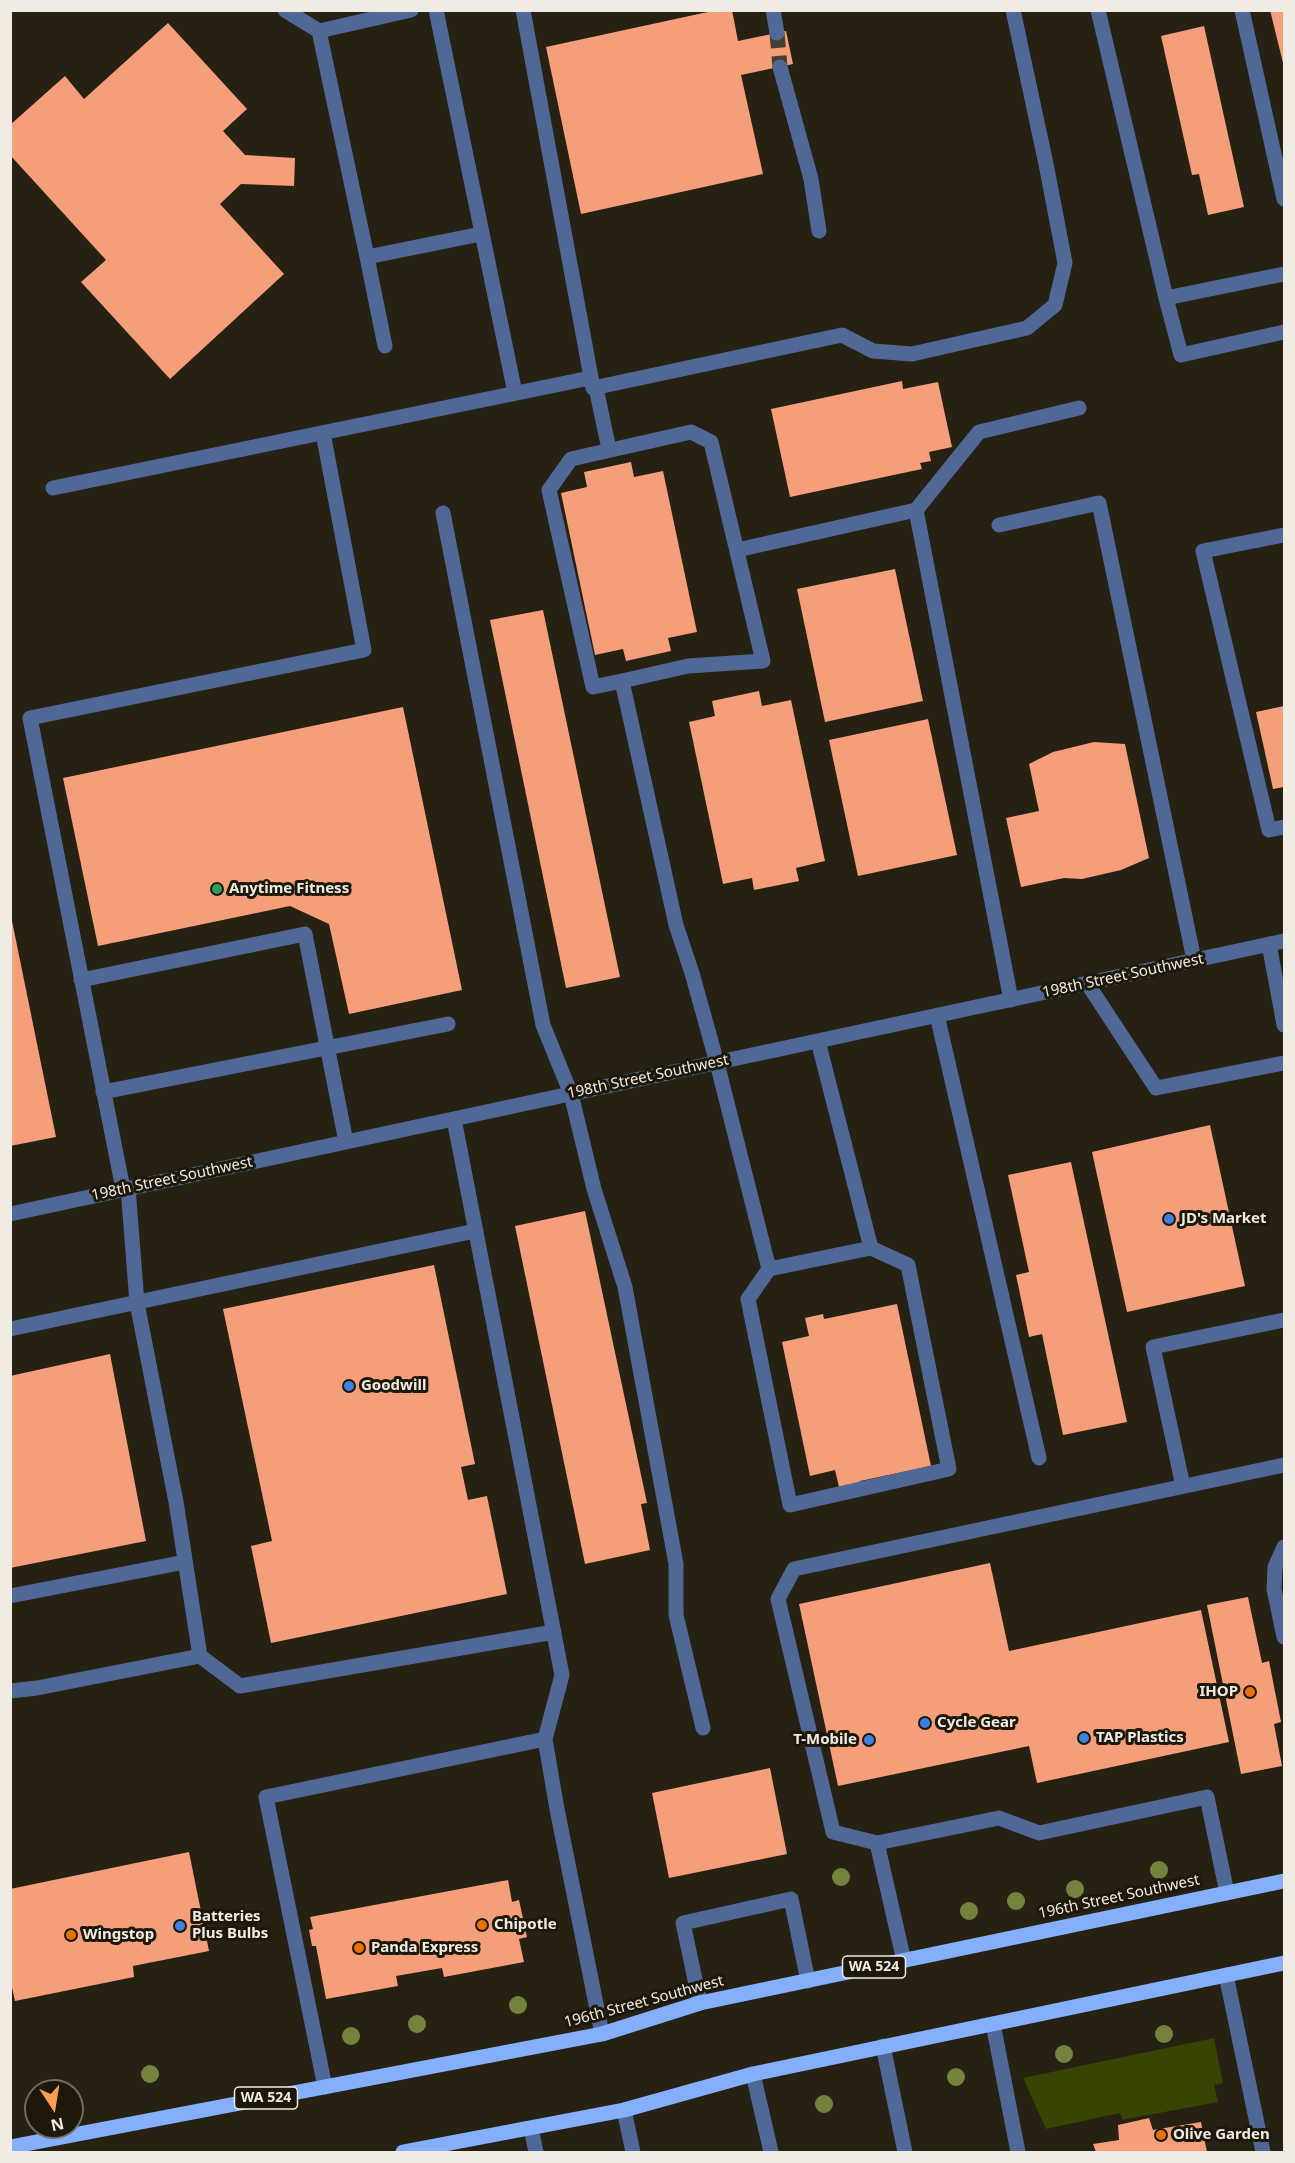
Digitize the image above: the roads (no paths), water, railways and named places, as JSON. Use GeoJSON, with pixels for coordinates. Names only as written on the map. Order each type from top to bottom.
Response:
{"type":"FeatureCollection","features":[{"type":"Feature","properties":{"kind":"main road","name":"196th Street Southwest"},"geometry":{"type":"LineString","coordinates":[[10,2147],[602,2034],[700,2003],[1284,1881]]}},
{"type":"Feature","properties":{"kind":"main road"},"geometry":{"type":"LineString","coordinates":[[403,2152],[624,2110],[753,2074],[1284,1963]]}},
{"type":"Feature","properties":{"kind":"street"},"geometry":{"type":"LineString","coordinates":[[285,10],[319,31],[411,10]]}},
{"type":"Feature","properties":{"kind":"street"},"geometry":{"type":"LineString","coordinates":[[436,10],[514,393]]}},
{"type":"Feature","properties":{"kind":"street"},"geometry":{"type":"LineString","coordinates":[[523,10],[593,383],[609,449]]}},
{"type":"Feature","properties":{"kind":"street"},"geometry":{"type":"LineString","coordinates":[[773,10],[777,33]]}},
{"type":"Feature","properties":{"kind":"street"},"geometry":{"type":"LineString","coordinates":[[54,488],[514,393],[593,383],[842,335],[873,351],[912,354],[1028,328],[1054,305],[1065,263],[1013,10]]}},
{"type":"Feature","properties":{"kind":"street"},"geometry":{"type":"LineString","coordinates":[[1098,10],[1181,355],[1284,332]]}},
{"type":"Feature","properties":{"kind":"street"},"geometry":{"type":"LineString","coordinates":[[1242,10],[1284,199]]}},
{"type":"Feature","properties":{"kind":"street"},"geometry":{"type":"LineString","coordinates":[[319,31],[385,345]]}},
{"type":"Feature","properties":{"kind":"street"},"geometry":{"type":"LineString","coordinates":[[780,67],[811,179],[819,231]]}},
{"type":"Feature","properties":{"kind":"street"},"geometry":{"type":"LineString","coordinates":[[367,257],[482,234]]}},
{"type":"Feature","properties":{"kind":"street"},"geometry":{"type":"LineString","coordinates":[[1166,298],[1284,274]]}},
{"type":"Feature","properties":{"kind":"street"},"geometry":{"type":"LineString","coordinates":[[737,550],[916,510],[979,432],[1079,408]]}},
{"type":"Feature","properties":{"kind":"street"},"geometry":{"type":"LineString","coordinates":[[691,432],[711,442],[763,661],[688,666],[592,687],[549,490],[571,459],[609,449],[691,432]]}},
{"type":"Feature","properties":{"kind":"street"},"geometry":{"type":"LineString","coordinates":[[323,433],[364,650],[30,718],[81,980],[126,1189],[137,1303],[176,1502],[200,1656],[240,1686],[554,1632]]}},
{"type":"Feature","properties":{"kind":"street"},"geometry":{"type":"LineString","coordinates":[[999,525],[1099,503],[1194,960]]}},
{"type":"Feature","properties":{"kind":"street"},"geometry":{"type":"LineString","coordinates":[[916,510],[1011,1000]]}},
{"type":"Feature","properties":{"kind":"street"},"geometry":{"type":"LineString","coordinates":[[443,513],[543,1024],[571,1094],[594,1189],[625,1287],[676,1564],[676,1615],[704,1728]]}},
{"type":"Feature","properties":{"kind":"street"},"geometry":{"type":"LineString","coordinates":[[1284,535],[1203,551],[1269,830],[1284,827]]}},
{"type":"Feature","properties":{"kind":"street"},"geometry":{"type":"LineString","coordinates":[[622,681],[676,925],[717,1063],[769,1269]]}},
{"type":"Feature","properties":{"kind":"street"},"geometry":{"type":"LineString","coordinates":[[81,980],[305,934],[345,1142]]}},
{"type":"Feature","properties":{"kind":"street","name":"198th Street Southwest"},"geometry":{"type":"LineString","coordinates":[[10,1214],[1284,941]]}},
{"type":"Feature","properties":{"kind":"street"},"geometry":{"type":"LineString","coordinates":[[1269,944],[1284,1025]]}},
{"type":"Feature","properties":{"kind":"street"},"geometry":{"type":"LineString","coordinates":[[1088,983],[1156,1088],[1284,1063]]}},
{"type":"Feature","properties":{"kind":"street"},"geometry":{"type":"LineString","coordinates":[[937,1015],[1039,1458]]}},
{"type":"Feature","properties":{"kind":"street"},"geometry":{"type":"LineString","coordinates":[[104,1092],[448,1024]]}},
{"type":"Feature","properties":{"kind":"street"},"geometry":{"type":"LineString","coordinates":[[818,1041],[871,1248]]}},
{"type":"Feature","properties":{"kind":"street"},"geometry":{"type":"LineString","coordinates":[[454,1119],[562,1675],[545,1739],[602,2034]]}},
{"type":"Feature","properties":{"kind":"street"},"geometry":{"type":"LineString","coordinates":[[10,1329],[475,1231]]}},
{"type":"Feature","properties":{"kind":"street"},"geometry":{"type":"LineString","coordinates":[[871,1248],[908,1265],[949,1469],[790,1505],[748,1299],[769,1269],[871,1248]]}},
{"type":"Feature","properties":{"kind":"street"},"geometry":{"type":"LineString","coordinates":[[1184,1486],[1153,1347],[1284,1320]]}},
{"type":"Feature","properties":{"kind":"street"},"geometry":{"type":"LineString","coordinates":[[1227,1893],[1207,1797],[1039,1833],[999,1818],[878,1843],[833,1832],[778,1599],[794,1569],[1284,1465]]}},
{"type":"Feature","properties":{"kind":"street"},"geometry":{"type":"LineString","coordinates":[[1284,1547],[1275,1567],[1274,1588],[1284,1637]]}},
{"type":"Feature","properties":{"kind":"street"},"geometry":{"type":"LineString","coordinates":[[10,1596],[185,1562]]}},
{"type":"Feature","properties":{"kind":"street"},"geometry":{"type":"LineString","coordinates":[[10,1691],[37,1688],[200,1656]]}},
{"type":"Feature","properties":{"kind":"street"},"geometry":{"type":"LineString","coordinates":[[325,2087],[266,1797],[545,1739]]}},
{"type":"Feature","properties":{"kind":"street"},"geometry":{"type":"LineString","coordinates":[[878,1843],[904,1961]]}},
{"type":"Feature","properties":{"kind":"street"},"geometry":{"type":"LineString","coordinates":[[700,2003],[683,1923],[791,1899],[808,1981]]}},
{"type":"Feature","properties":{"kind":"street"},"geometry":{"type":"LineString","coordinates":[[1226,1975],[1263,2152]]}},
{"type":"Feature","properties":{"kind":"street"},"geometry":{"type":"LineString","coordinates":[[993,2024],[1018,2152]]}},
{"type":"Feature","properties":{"kind":"street"},"geometry":{"type":"LineString","coordinates":[[883,2046],[905,2152]]}},
{"type":"Feature","properties":{"kind":"street"},"geometry":{"type":"LineString","coordinates":[[753,2074],[771,2152]]}},
{"type":"Feature","properties":{"kind":"street"},"geometry":{"type":"LineString","coordinates":[[624,2110],[633,2152]]}},
{"type":"Feature","properties":{"kind":"street"},"geometry":{"type":"LineString","coordinates":[[531,2128],[536,2152]]}},
{"type":"Feature","properties":{"kind":"tunnel"},"geometry":{"type":"LineString","coordinates":[[777,33],[780,67]]}},
{"type":"Feature","properties":{"kind":"place","name":"Anytime Fitness"},"geometry":{"type":"Point","coordinates":[217,889]}},
{"type":"Feature","properties":{"kind":"place","name":"JD's Market"},"geometry":{"type":"Point","coordinates":[1169,1219]}},
{"type":"Feature","properties":{"kind":"place","name":"Goodwill"},"geometry":{"type":"Point","coordinates":[349,1386]}},
{"type":"Feature","properties":{"kind":"place","name":"IHOP"},"geometry":{"type":"Point","coordinates":[1250,1692]}},
{"type":"Feature","properties":{"kind":"place","name":"Cycle Gear"},"geometry":{"type":"Point","coordinates":[925,1723]}},
{"type":"Feature","properties":{"kind":"place","name":"TAP Plastics"},"geometry":{"type":"Point","coordinates":[1084,1738]}},
{"type":"Feature","properties":{"kind":"place","name":"T-Mobile"},"geometry":{"type":"Point","coordinates":[869,1740]}},
{"type":"Feature","properties":{"kind":"place","name":"Chipotle"},"geometry":{"type":"Point","coordinates":[482,1925]}},
{"type":"Feature","properties":{"kind":"place","name":"Batteries Plus Bulbs"},"geometry":{"type":"Point","coordinates":[180,1926]}},
{"type":"Feature","properties":{"kind":"place","name":"Wingstop"},"geometry":{"type":"Point","coordinates":[71,1935]}},
{"type":"Feature","properties":{"kind":"place","name":"Panda Express"},"geometry":{"type":"Point","coordinates":[359,1948]}},
{"type":"Feature","properties":{"kind":"place","name":"Olive Garden"},"geometry":{"type":"Point","coordinates":[1161,2135]}}]}
